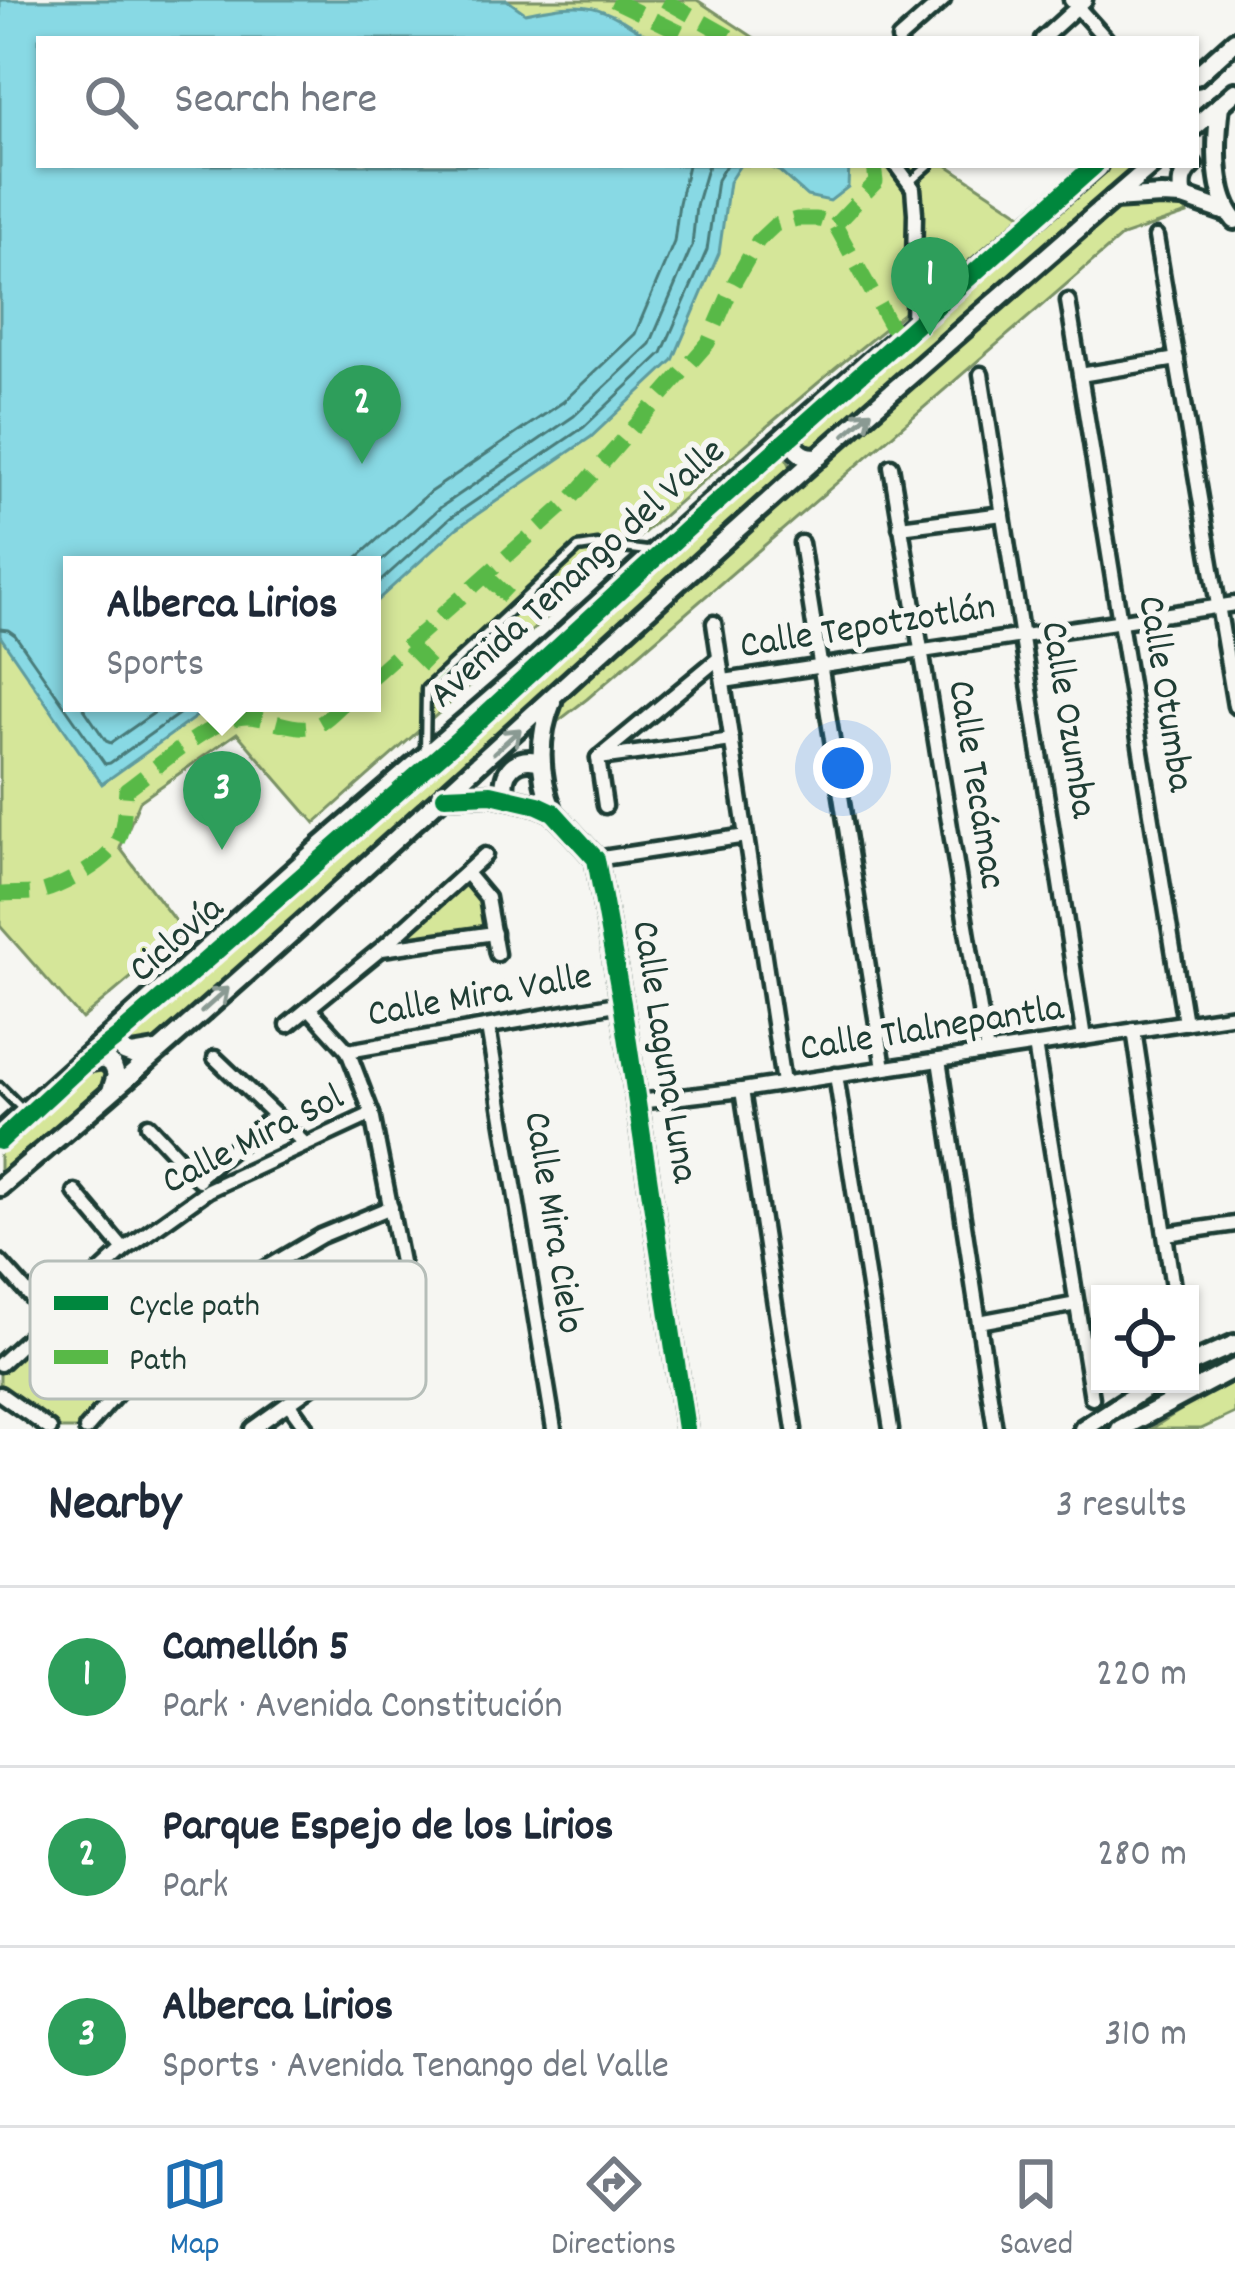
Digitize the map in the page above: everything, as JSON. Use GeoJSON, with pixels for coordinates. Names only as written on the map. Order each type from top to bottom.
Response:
{"type":"FeatureCollection","features":[{"type":"Feature","properties":{"kind":"main road"},"geometry":{"type":"LineString","coordinates":[[1199,73],[1235,41]]}},
{"type":"Feature","properties":{"kind":"main road"},"geometry":{"type":"LineString","coordinates":[[1199,123],[1235,92]]}},
{"type":"Feature","properties":{"kind":"main road"},"geometry":{"type":"LineString","coordinates":[[1220,105],[1216,163],[1232,217]]}},
{"type":"Feature","properties":{"kind":"main road"},"geometry":{"type":"LineString","coordinates":[[1199,163],[1216,163]]}},
{"type":"Feature","properties":{"kind":"main road","name":"Avenida Tenango del Valle"},"geometry":{"type":"LineString","coordinates":[[0,1134],[766,452],[1094,168]]}},
{"type":"Feature","properties":{"kind":"main road"},"geometry":{"type":"LineString","coordinates":[[0,1187],[108,1097],[790,482],[1149,168]]}},
{"type":"Feature","properties":{"kind":"main road"},"geometry":{"type":"LineString","coordinates":[[1183,197],[1184,173],[1190,168]]}},
{"type":"Feature","properties":{"kind":"main road"},"geometry":{"type":"LineString","coordinates":[[1113,199],[1183,197],[1232,217]]}},
{"type":"Feature","properties":{"kind":"main road"},"geometry":{"type":"LineString","coordinates":[[794,428],[791,437],[797,452],[820,456]]}},
{"type":"Feature","properties":{"kind":"main road"},"geometry":{"type":"LineString","coordinates":[[766,452],[787,455],[794,470],[790,482]]}},
{"type":"Feature","properties":{"kind":"main road"},"geometry":{"type":"LineString","coordinates":[[554,699],[544,729],[544,788],[553,812],[596,859]]}},
{"type":"Feature","properties":{"kind":"main road"},"geometry":{"type":"LineString","coordinates":[[506,796],[504,777],[511,766],[522,760],[541,762]]}},
{"type":"Feature","properties":{"kind":"main road"},"geometry":{"type":"LineString","coordinates":[[445,796],[506,796],[553,812]]}},
{"type":"Feature","properties":{"kind":"main road","name":"Calle Laguna Luna"},"geometry":{"type":"LineString","coordinates":[[596,859],[686,1429]]}},
{"type":"Feature","properties":{"kind":"main road"},"geometry":{"type":"LineString","coordinates":[[128,1018],[118,1041],[124,1052],[159,1050]]}},
{"type":"Feature","properties":{"kind":"main road"},"geometry":{"type":"LineString","coordinates":[[80,1063],[104,1059],[113,1066],[116,1076],[108,1097]]}},
{"type":"Feature","properties":{"kind":"main road"},"geometry":{"type":"LineString","coordinates":[[1199,1360],[1235,1343]]}},
{"type":"Feature","properties":{"kind":"main road"},"geometry":{"type":"LineString","coordinates":[[1120,1429],[1235,1368]]}},
{"type":"Feature","properties":{"kind":"main road"},"geometry":{"type":"LineString","coordinates":[[1084,1429],[1139,1393]]}},
{"type":"Feature","properties":{"kind":"street"},"geometry":{"type":"LineString","coordinates":[[901,36],[943,0]]}},
{"type":"Feature","properties":{"kind":"street"},"geometry":{"type":"LineString","coordinates":[[1045,36],[1078,2],[1104,36]]}},
{"type":"Feature","properties":{"kind":"street"},"geometry":{"type":"LineString","coordinates":[[898,168],[913,188],[913,326]]}},
{"type":"Feature","properties":{"kind":"street"},"geometry":{"type":"LineString","coordinates":[[1156,237],[1235,706]]}},
{"type":"Feature","properties":{"kind":"street","name":"Calle Otumba"},"geometry":{"type":"LineString","coordinates":[[1068,301],[1185,1023]]}},
{"type":"Feature","properties":{"kind":"street"},"geometry":{"type":"LineString","coordinates":[[1080,375],[1177,359]]}},
{"type":"Feature","properties":{"kind":"street","name":"Calle Ozumba"},"geometry":{"type":"LineString","coordinates":[[981,374],[1084,1038]]}},
{"type":"Feature","properties":{"kind":"street","name":"Calle Tecámac"},"geometry":{"type":"LineString","coordinates":[[891,466],[987,1053]]}},
{"type":"Feature","properties":{"kind":"street"},"geometry":{"type":"LineString","coordinates":[[900,527],[1003,514]]}},
{"type":"Feature","properties":{"kind":"street"},"geometry":{"type":"LineString","coordinates":[[800,543],[884,1068]]}},
{"type":"Feature","properties":{"kind":"street","name":"Calle Tepotzotlán"},"geometry":{"type":"LineString","coordinates":[[724,681],[1235,604]]}},
{"type":"Feature","properties":{"kind":"street"},"geometry":{"type":"LineString","coordinates":[[714,623],[783,1084]]}},
{"type":"Feature","properties":{"kind":"street"},"geometry":{"type":"LineString","coordinates":[[598,758],[719,658]]}},
{"type":"Feature","properties":{"kind":"street"},"geometry":{"type":"LineString","coordinates":[[598,758],[732,740]]}},
{"type":"Feature","properties":{"kind":"street"},"geometry":{"type":"LineString","coordinates":[[598,758],[605,806]]}},
{"type":"Feature","properties":{"kind":"street"},"geometry":{"type":"LineString","coordinates":[[596,859],[746,836]]}},
{"type":"Feature","properties":{"kind":"street"},"geometry":{"type":"LineString","coordinates":[[288,1025],[382,949],[485,855]]}},
{"type":"Feature","properties":{"kind":"street"},"geometry":{"type":"LineString","coordinates":[[466,873],[487,898],[497,954]]}},
{"type":"Feature","properties":{"kind":"street"},"geometry":{"type":"LineString","coordinates":[[382,949],[494,933]]}},
{"type":"Feature","properties":{"kind":"street","name":"Calle Mira Valle"},"geometry":{"type":"LineString","coordinates":[[348,1051],[622,1004]]}},
{"type":"Feature","properties":{"kind":"street"},"geometry":{"type":"LineString","coordinates":[[309,1008],[348,1051],[373,1114],[402,1261]]}},
{"type":"Feature","properties":{"kind":"street","name":"Calle Tlalnepantla"},"geometry":{"type":"LineString","coordinates":[[638,1102],[1234,1019]]}},
{"type":"Feature","properties":{"kind":"street","name":"Calle Mira Cielo"},"geometry":{"type":"LineString","coordinates":[[488,1027],[554,1426]]}},
{"type":"Feature","properties":{"kind":"street"},"geometry":{"type":"LineString","coordinates":[[1135,1030],[1173,1285]]}},
{"type":"Feature","properties":{"kind":"street"},"geometry":{"type":"LineString","coordinates":[[1035,1045],[1092,1398]]}},
{"type":"Feature","properties":{"kind":"street"},"geometry":{"type":"LineString","coordinates":[[214,1058],[305,1144]]}},
{"type":"Feature","properties":{"kind":"street"},"geometry":{"type":"LineString","coordinates":[[939,1060],[995,1429]]}},
{"type":"Feature","properties":{"kind":"street"},"geometry":{"type":"LineString","coordinates":[[836,1076],[891,1429]]}},
{"type":"Feature","properties":{"kind":"street"},"geometry":{"type":"LineString","coordinates":[[742,1090],[794,1429]]}},
{"type":"Feature","properties":{"kind":"street","name":"Calle Mira Sol"},"geometry":{"type":"LineString","coordinates":[[111,1261],[208,1190],[373,1114]]}},
{"type":"Feature","properties":{"kind":"street"},"geometry":{"type":"LineString","coordinates":[[197,1178],[275,1115]]}},
{"type":"Feature","properties":{"kind":"street"},"geometry":{"type":"LineString","coordinates":[[148,1125],[208,1190]]}},
{"type":"Feature","properties":{"kind":"street"},"geometry":{"type":"LineString","coordinates":[[75,1192],[124,1250]]}},
{"type":"Feature","properties":{"kind":"street"},"geometry":{"type":"LineString","coordinates":[[278,1261],[321,1236],[392,1207]]}},
{"type":"Feature","properties":{"kind":"street"},"geometry":{"type":"LineString","coordinates":[[1166,1234],[1235,1224]]}},
{"type":"Feature","properties":{"kind":"street"},"geometry":{"type":"LineString","coordinates":[[0,1262],[30,1296]]}},
{"type":"Feature","properties":{"kind":"street"},"geometry":{"type":"LineString","coordinates":[[980,1322],[1077,1304]]}},
{"type":"Feature","properties":{"kind":"street","name":"Calle Mira Sol"},"geometry":{"type":"LineString","coordinates":[[0,1364],[30,1335]]}},
{"type":"Feature","properties":{"kind":"street"},"geometry":{"type":"LineString","coordinates":[[0,1394],[50,1429]]}},
{"type":"Feature","properties":{"kind":"street"},"geometry":{"type":"LineString","coordinates":[[86,1429],[112,1399]]}},
{"type":"Feature","properties":{"kind":"street"},"geometry":{"type":"LineString","coordinates":[[252,1429],[297,1399]]}},
{"type":"Feature","properties":{"kind":"street"},"geometry":{"type":"LineString","coordinates":[[290,1404],[308,1429]]}},
{"type":"Feature","properties":{"kind":"street"},"geometry":{"type":"LineString","coordinates":[[536,1429],[554,1426]]}},
{"type":"Feature","properties":{"kind":"lane"},"geometry":{"type":"LineString","coordinates":[[910,182],[926,168]]}},
{"type":"Feature","properties":{"kind":"lane"},"geometry":{"type":"LineString","coordinates":[[424,757],[426,688],[578,548],[598,545],[657,552]]}},
{"type":"Feature","properties":{"kind":"lane"},"geometry":{"type":"LineString","coordinates":[[0,1087],[26,1112]]}},
{"type":"Feature","properties":{"kind":"green space"},"geometry":{"type":"Polygon","coordinates":[[[0,0],[697,0],[751,36],[36,36],[36,168],[952,168],[1024,216],[754,437],[315,823],[237,733],[140,801],[120,848],[184,933],[82,1019],[0,926],[0,0]]]}},
{"type":"Feature","properties":{"kind":"green space"},"geometry":{"type":"Polygon","coordinates":[[[1095,168],[1146,168],[809,456],[794,433],[1095,168]]]}},
{"type":"Feature","properties":{"kind":"green space"},"geometry":{"type":"Polygon","coordinates":[[[1182,201],[1187,214],[1122,236],[548,729],[557,701],[1114,203],[1182,201]]]}},
{"type":"Feature","properties":{"kind":"green space"},"geometry":{"type":"Polygon","coordinates":[[[773,452],[785,456],[793,470],[158,1049],[126,1051],[122,1029],[773,452]]]}},
{"type":"Feature","properties":{"kind":"green space"},"geometry":{"type":"Polygon","coordinates":[[[466,877],[484,898],[491,929],[390,945],[466,877]]]}},
{"type":"Feature","properties":{"kind":"green space"},"geometry":{"type":"Polygon","coordinates":[[[79,1063],[106,1063],[111,1087],[0,1184],[0,1136],[79,1063]]]}},
{"type":"Feature","properties":{"kind":"green space"},"geometry":{"type":"Polygon","coordinates":[[[30,1337],[30,1399],[111,1399],[84,1429],[47,1429],[0,1396],[0,1367],[30,1337]]]}},
{"type":"Feature","properties":{"kind":"green space"},"geometry":{"type":"Polygon","coordinates":[[[1235,1381],[1235,1413],[1201,1429],[1151,1429],[1193,1402],[1235,1381]]]}},
{"type":"Feature","properties":{"kind":"water"},"geometry":{"type":"Polygon","coordinates":[[[0,0],[507,0],[525,13],[592,8],[647,36],[36,36],[36,168],[738,168],[729,182],[719,253],[673,360],[591,437],[457,528],[381,597],[381,556],[63,556],[63,712],[202,712],[102,784],[0,636],[0,0]]]}},
{"type":"Feature","properties":{"kind":"water"},"geometry":{"type":"Polygon","coordinates":[[[772,168],[849,168],[848,187],[830,201],[807,196],[772,168]]]}},
{"type":"Feature","properties":{"kind":"marked path"},"geometry":{"type":"LineString","coordinates":[[613,0],[688,36]]}},
{"type":"Feature","properties":{"kind":"marked path"},"geometry":{"type":"LineString","coordinates":[[664,0],[729,36]]}},
{"type":"Feature","properties":{"kind":"marked path"},"geometry":{"type":"LineString","coordinates":[[835,225],[876,182],[874,168]]}},
{"type":"Feature","properties":{"kind":"marked path"},"geometry":{"type":"LineString","coordinates":[[381,669],[571,499],[708,343],[734,283],[758,241],[775,225],[797,219],[835,225],[890,325],[902,337]]}},
{"type":"Feature","properties":{"kind":"marked path"},"geometry":{"type":"LineString","coordinates":[[486,576],[517,605]]}},
{"type":"Feature","properties":{"kind":"marked path"},"geometry":{"type":"LineString","coordinates":[[408,645],[440,677]]}},
{"type":"Feature","properties":{"kind":"marked path"},"geometry":{"type":"LineString","coordinates":[[0,894],[48,890],[101,861],[120,834],[126,790],[211,729],[249,717],[313,726],[334,712]]}},
{"type":"Feature","properties":{"kind":"cycle path","name":"Ciclovía"},"geometry":{"type":"LineString","coordinates":[[0,1141],[462,736],[1092,168]]}},
{"type":"Feature","properties":{"kind":"cycle path"},"geometry":{"type":"LineString","coordinates":[[445,796],[491,794],[538,805],[553,812],[596,859],[686,1429]]}},
{"type":"Feature","properties":{"kind":"place","name":"Camellón 5"},"geometry":{"type":"Point","coordinates":[930,336]}},
{"type":"Feature","properties":{"kind":"place","name":"Parque Espejo de los Lirios"},"geometry":{"type":"Point","coordinates":[362,464]}},
{"type":"Feature","properties":{"kind":"place","name":"Alberca Lirios"},"geometry":{"type":"Point","coordinates":[222,850]}}]}
